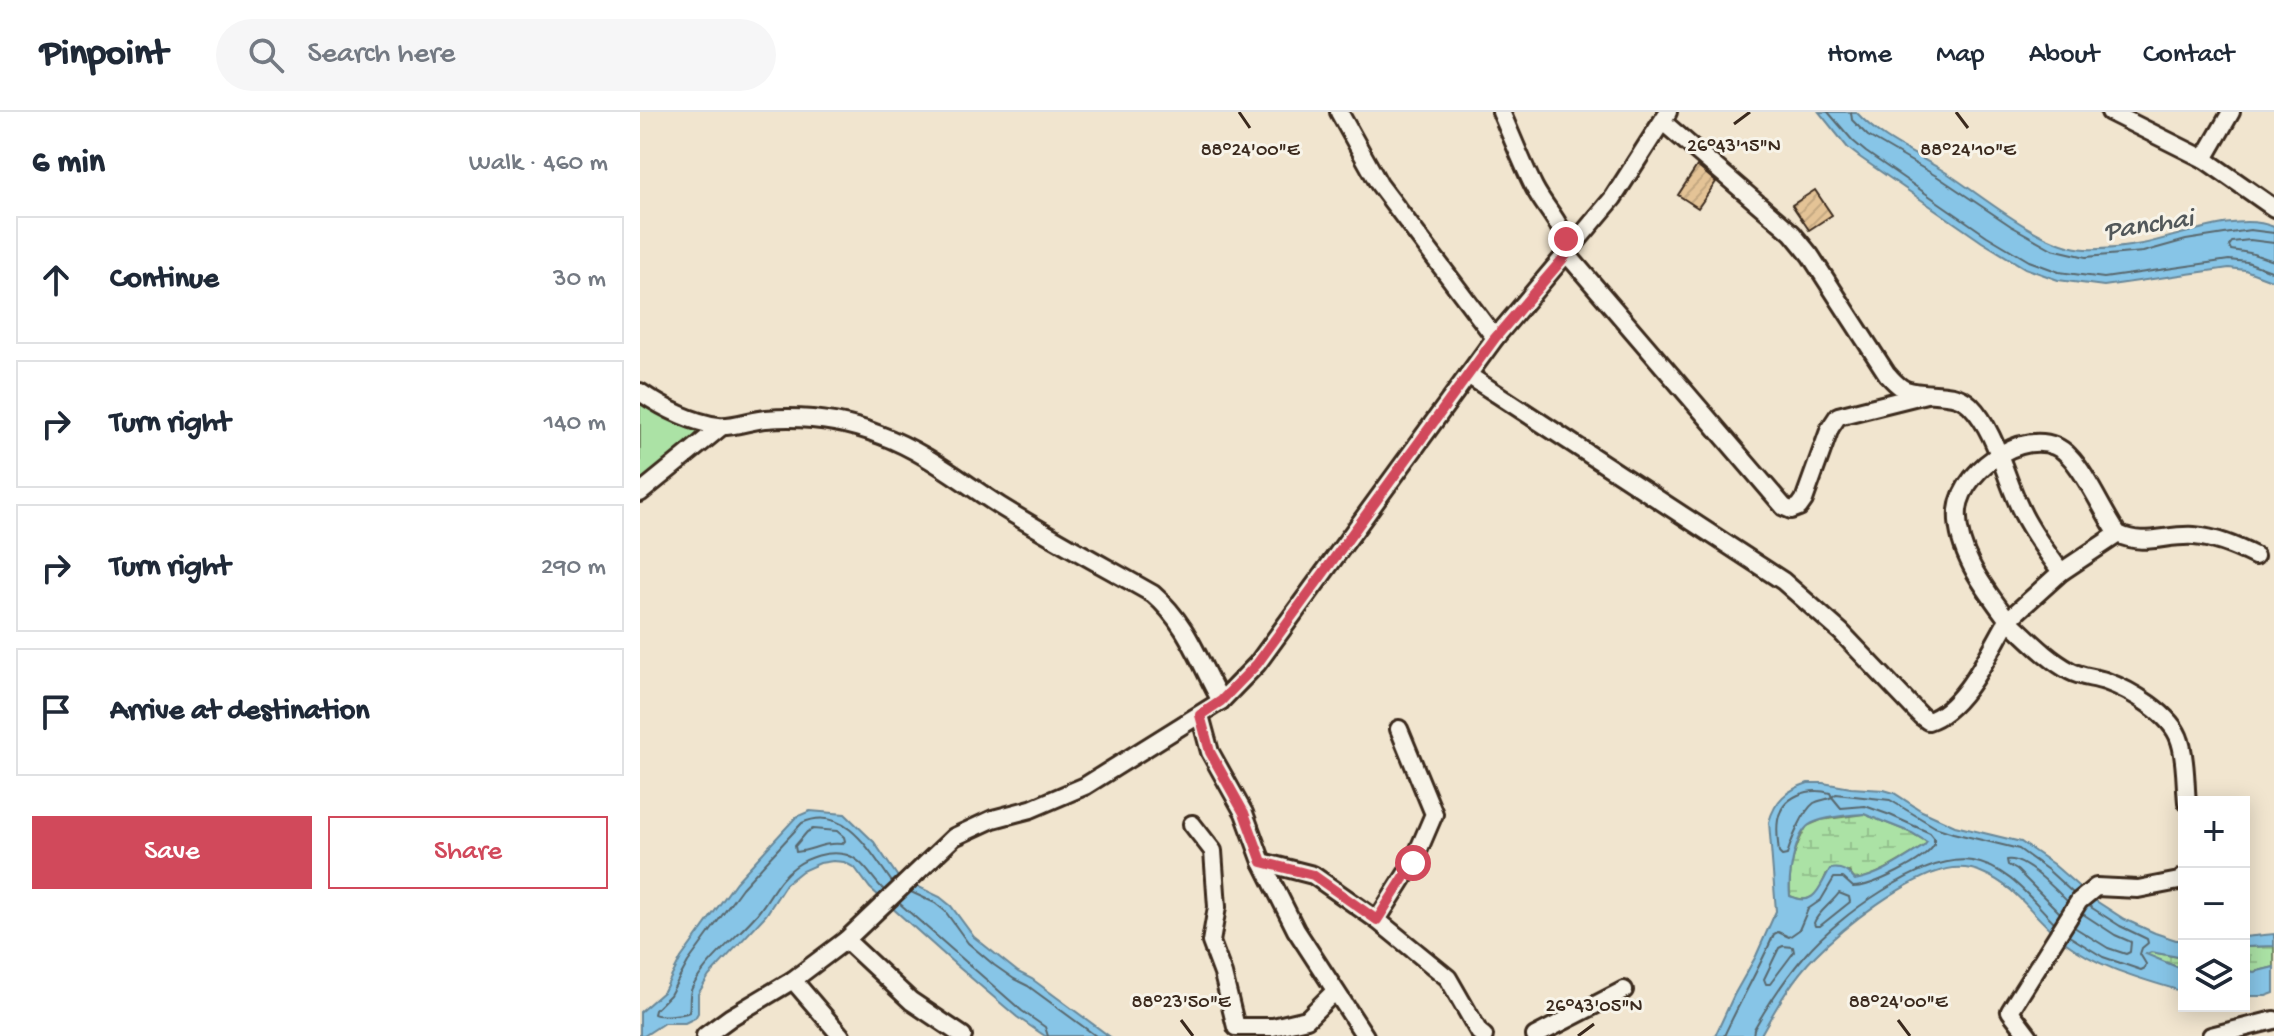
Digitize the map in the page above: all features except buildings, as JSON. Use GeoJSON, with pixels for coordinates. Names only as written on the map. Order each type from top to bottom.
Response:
{"type":"FeatureCollection","features":[{"type":"Feature","properties":{"kind":"street"},"geometry":{"type":"LineString","coordinates":[[1339,112],[1379,184],[1495,338]]}},
{"type":"Feature","properties":{"kind":"street"},"geometry":{"type":"LineString","coordinates":[[1501,112],[1535,189],[1562,228],[1567,254],[1784,507],[1791,510],[1799,507],[1804,500],[1830,428],[1838,416],[1926,394]]}},
{"type":"Feature","properties":{"kind":"street"},"geometry":{"type":"LineString","coordinates":[[2110,112],[2204,159],[2274,208]]}},
{"type":"Feature","properties":{"kind":"street"},"geometry":{"type":"LineString","coordinates":[[2204,159],[2231,112]]}},
{"type":"Feature","properties":{"kind":"street"},"geometry":{"type":"LineString","coordinates":[[705,1036],[793,980],[846,940],[954,837],[993,819],[1031,809],[1085,786],[1221,701],[1257,664],[1495,338],[1613,198],[1666,117],[1792,233],[1897,385],[1926,394],[1955,396],[1967,401],[1976,411],[1999,454],[2020,509],[2061,572]]}},
{"type":"Feature","properties":{"kind":"street"},"geometry":{"type":"LineString","coordinates":[[1468,375],[1783,581],[1841,632],[1928,721],[1939,718],[1962,698],[2008,620],[2061,572],[2118,534]]}},
{"type":"Feature","properties":{"kind":"street"},"geometry":{"type":"LineString","coordinates":[[640,392],[697,421],[721,427],[766,419],[834,422],[878,434],[920,453],[1012,513],[1153,594],[1173,612],[1189,635],[1221,701]]}},
{"type":"Feature","properties":{"kind":"street"},"geometry":{"type":"LineString","coordinates":[[640,493],[721,427]]}},
{"type":"Feature","properties":{"kind":"street"},"geometry":{"type":"LineString","coordinates":[[2186,796],[2180,739],[2168,721],[2132,692],[2070,671],[2008,620],[1970,563],[1959,532],[1958,508],[1966,485],[1978,470],[1999,454],[2015,447],[2047,445],[2069,454],[2118,534],[2131,540],[2191,536],[2216,539],[2255,556]]}},
{"type":"Feature","properties":{"kind":"street"},"geometry":{"type":"LineString","coordinates":[[1200,715],[1210,752],[1244,813],[1262,862],[1296,930],[1365,1036]]}},
{"type":"Feature","properties":{"kind":"street"},"geometry":{"type":"LineString","coordinates":[[1377,920],[1413,863],[1434,814],[1399,729]]}},
{"type":"Feature","properties":{"kind":"street"},"geometry":{"type":"LineString","coordinates":[[1192,824],[1213,851],[1217,907],[1211,942],[1223,974],[1236,1027],[1273,1027],[1307,1019],[1335,991]]}},
{"type":"Feature","properties":{"kind":"street"},"geometry":{"type":"LineString","coordinates":[[1262,862],[1313,875],[1377,920],[1448,978],[1484,1036]]}},
{"type":"Feature","properties":{"kind":"street"},"geometry":{"type":"LineString","coordinates":[[2029,1036],[2010,1011],[2079,901],[2096,887],[2138,889],[2178,881]]}},
{"type":"Feature","properties":{"kind":"street"},"geometry":{"type":"LineString","coordinates":[[846,940],[911,1001],[963,1036]]}},
{"type":"Feature","properties":{"kind":"street"},"geometry":{"type":"LineString","coordinates":[[793,980],[841,1036]]}},
{"type":"Feature","properties":{"kind":"street"},"geometry":{"type":"LineString","coordinates":[[1535,1036],[1624,990]]}},
{"type":"Feature","properties":{"kind":"street"},"geometry":{"type":"LineString","coordinates":[[930,1013],[944,1036]]}},
{"type":"Feature","properties":{"kind":"street"},"geometry":{"type":"LineString","coordinates":[[2211,1036],[2274,1020]]}},
{"type":"Feature","properties":{"kind":"green space"},"geometry":{"type":"Polygon","coordinates":[[[640,401],[698,431],[691,441],[640,481],[640,401]]]}},
{"type":"Feature","properties":{"kind":"green space"},"geometry":{"type":"Polygon","coordinates":[[[1864,814],[1927,842],[1900,861],[1873,874],[1855,880],[1849,872],[1827,873],[1818,891],[1810,898],[1790,896],[1793,860],[1807,826],[1821,820],[1864,814]]]}},
{"type":"Feature","properties":{"kind":"green space"},"geometry":{"type":"Polygon","coordinates":[[[2274,946],[2274,967],[2250,971],[2250,947],[2274,946]]]}},
{"type":"Feature","properties":{"kind":"green space"},"geometry":{"type":"Polygon","coordinates":[[[2151,952],[2178,957],[2178,968],[2146,955],[2151,952]]]}},
{"type":"Feature","properties":{"kind":"water"},"geometry":{"type":"Polygon","coordinates":[[[1819,112],[1856,112],[1886,138],[1942,170],[2011,218],[2068,246],[2107,249],[2244,222],[2274,227],[2274,281],[2245,270],[2229,268],[2104,286],[2058,280],[2025,268],[1861,158],[1848,148],[1819,112]]]}},
{"type":"Feature","properties":{"kind":"water"},"geometry":{"type":"Polygon","coordinates":[[[1808,783],[1884,790],[1955,826],[2021,842],[2053,864],[2093,899],[2124,919],[2178,940],[2178,957],[2151,952],[2146,954],[2178,967],[2178,990],[2093,960],[2055,934],[1995,879],[1974,870],[1951,868],[1913,882],[1842,931],[1799,974],[1760,1036],[1715,1036],[1776,911],[1769,822],[1775,808],[1788,793],[1808,783]],[[1864,814],[1814,822],[1799,838],[1791,869],[1790,896],[1798,899],[1811,897],[1830,869],[1844,870],[1855,880],[1882,871],[1927,842],[1864,814]]]}},
{"type":"Feature","properties":{"kind":"water"},"geometry":{"type":"Polygon","coordinates":[[[810,811],[845,814],[874,842],[898,877],[940,897],[951,906],[974,937],[1109,1036],[1045,1036],[1017,1017],[956,965],[870,888],[855,868],[833,861],[802,871],[786,884],[766,915],[709,976],[698,994],[695,1018],[685,1023],[664,1023],[640,1036],[640,1012],[664,991],[681,958],[736,882],[796,817],[810,811]]]}},
{"type":"Feature","properties":{"kind":"water"},"geometry":{"type":"Polygon","coordinates":[[[2274,934],[2274,946],[2250,947],[2250,936],[2274,934]]]}},
{"type":"Feature","properties":{"kind":"water"},"geometry":{"type":"Polygon","coordinates":[[[2274,967],[2274,993],[2250,996],[2250,971],[2274,967]]]}},
{"type":"Feature","properties":{"kind":"route"},"geometry":{"type":"LineString","coordinates":[[1413,863],[1377,920],[1313,875],[1262,862],[1244,813],[1210,752],[1200,715],[1221,701],[1257,664],[1495,338],[1567,254],[1566,239]]}},
{"type":"Feature","properties":{"kind":"water label","name":"Panchai"},"geometry":{"type":"Point","coordinates":[2148,222]}}]}
